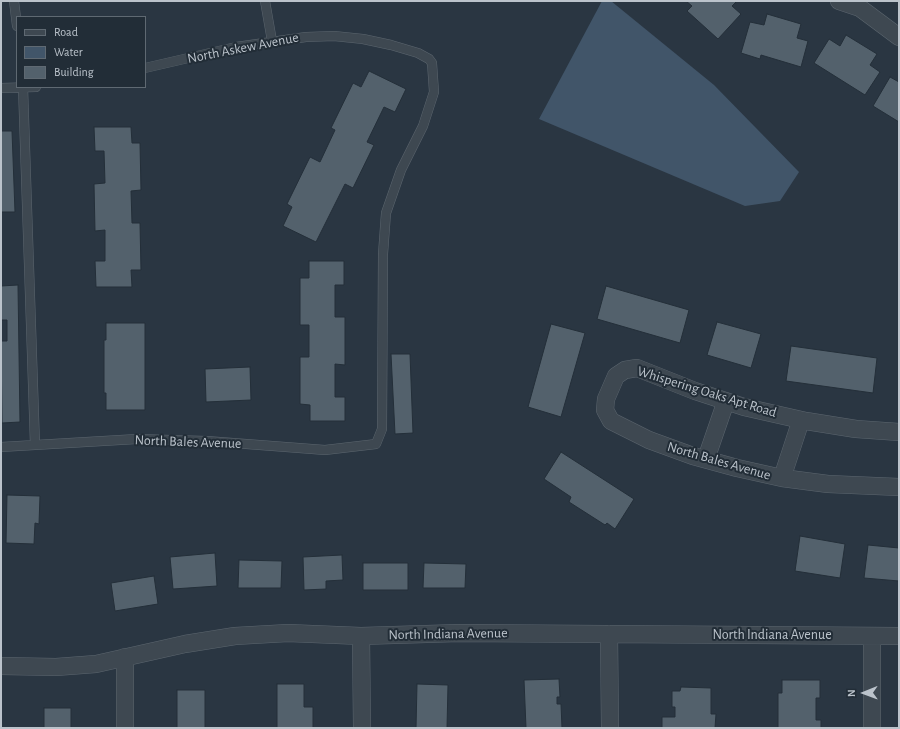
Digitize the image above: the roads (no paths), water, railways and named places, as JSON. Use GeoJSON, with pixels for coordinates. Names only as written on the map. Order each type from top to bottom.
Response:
{"type":"FeatureCollection","features":[{"type":"Feature","properties":{"kind":"street"},"geometry":{"type":"LineString","coordinates":[[840,1],[862,5],[899,37]]}},
{"type":"Feature","properties":{"kind":"street","name":"Whispering Oaks Apt Road"},"geometry":{"type":"LineString","coordinates":[[614,381],[616,376],[625,370],[637,368],[695,391],[726,401],[801,420],[856,428],[899,432]]}},
{"type":"Feature","properties":{"kind":"street","name":"North Bales Avenue"},"geometry":{"type":"LineString","coordinates":[[614,381],[606,399],[606,410],[611,421],[649,440],[737,468],[782,478],[828,484],[899,487]]}},
{"type":"Feature","properties":{"kind":"street"},"geometry":{"type":"LineString","coordinates":[[706,459],[726,401]]}},
{"type":"Feature","properties":{"kind":"street"},"geometry":{"type":"LineString","coordinates":[[782,478],[801,420]]}},
{"type":"Feature","properties":{"kind":"street","name":"North Indiana Avenue"},"geometry":{"type":"LineString","coordinates":[[1,666],[56,667],[96,664],[185,644],[235,636],[288,633],[362,636],[459,633],[899,636]]}},
{"type":"Feature","properties":{"kind":"street"},"geometry":{"type":"LineString","coordinates":[[609,634],[610,728]]}},
{"type":"Feature","properties":{"kind":"street"},"geometry":{"type":"LineString","coordinates":[[362,636],[362,728]]}},
{"type":"Feature","properties":{"kind":"street"},"geometry":{"type":"LineString","coordinates":[[872,636],[872,728]]}},
{"type":"Feature","properties":{"kind":"street"},"geometry":{"type":"LineString","coordinates":[[125,657],[125,728]]}},
{"type":"Feature","properties":{"kind":"lane"},"geometry":{"type":"LineString","coordinates":[[14,1],[16,18]]}},
{"type":"Feature","properties":{"kind":"lane"},"geometry":{"type":"LineString","coordinates":[[265,1],[272,42]]}},
{"type":"Feature","properties":{"kind":"lane","name":"North Askew Avenue"},"geometry":{"type":"LineString","coordinates":[[146,68],[236,47],[306,37],[334,36],[363,39],[391,45],[418,53],[429,59],[432,63],[434,92],[423,126],[401,170],[386,213],[383,254],[382,429],[376,444]]}},
{"type":"Feature","properties":{"kind":"lane"},"geometry":{"type":"LineString","coordinates":[[1,88],[16,87]]}},
{"type":"Feature","properties":{"kind":"lane"},"geometry":{"type":"LineString","coordinates":[[23,88],[35,445]]}},
{"type":"Feature","properties":{"kind":"lane","name":"North Bales Avenue"},"geometry":{"type":"LineString","coordinates":[[1,447],[137,439],[207,441],[325,450],[376,444]]}},
{"type":"Feature","properties":{"kind":"water"},"geometry":{"type":"Polygon","coordinates":[[[602,1],[611,1],[714,85],[799,172],[780,201],[745,206],[539,119],[602,1]]]}}]}
